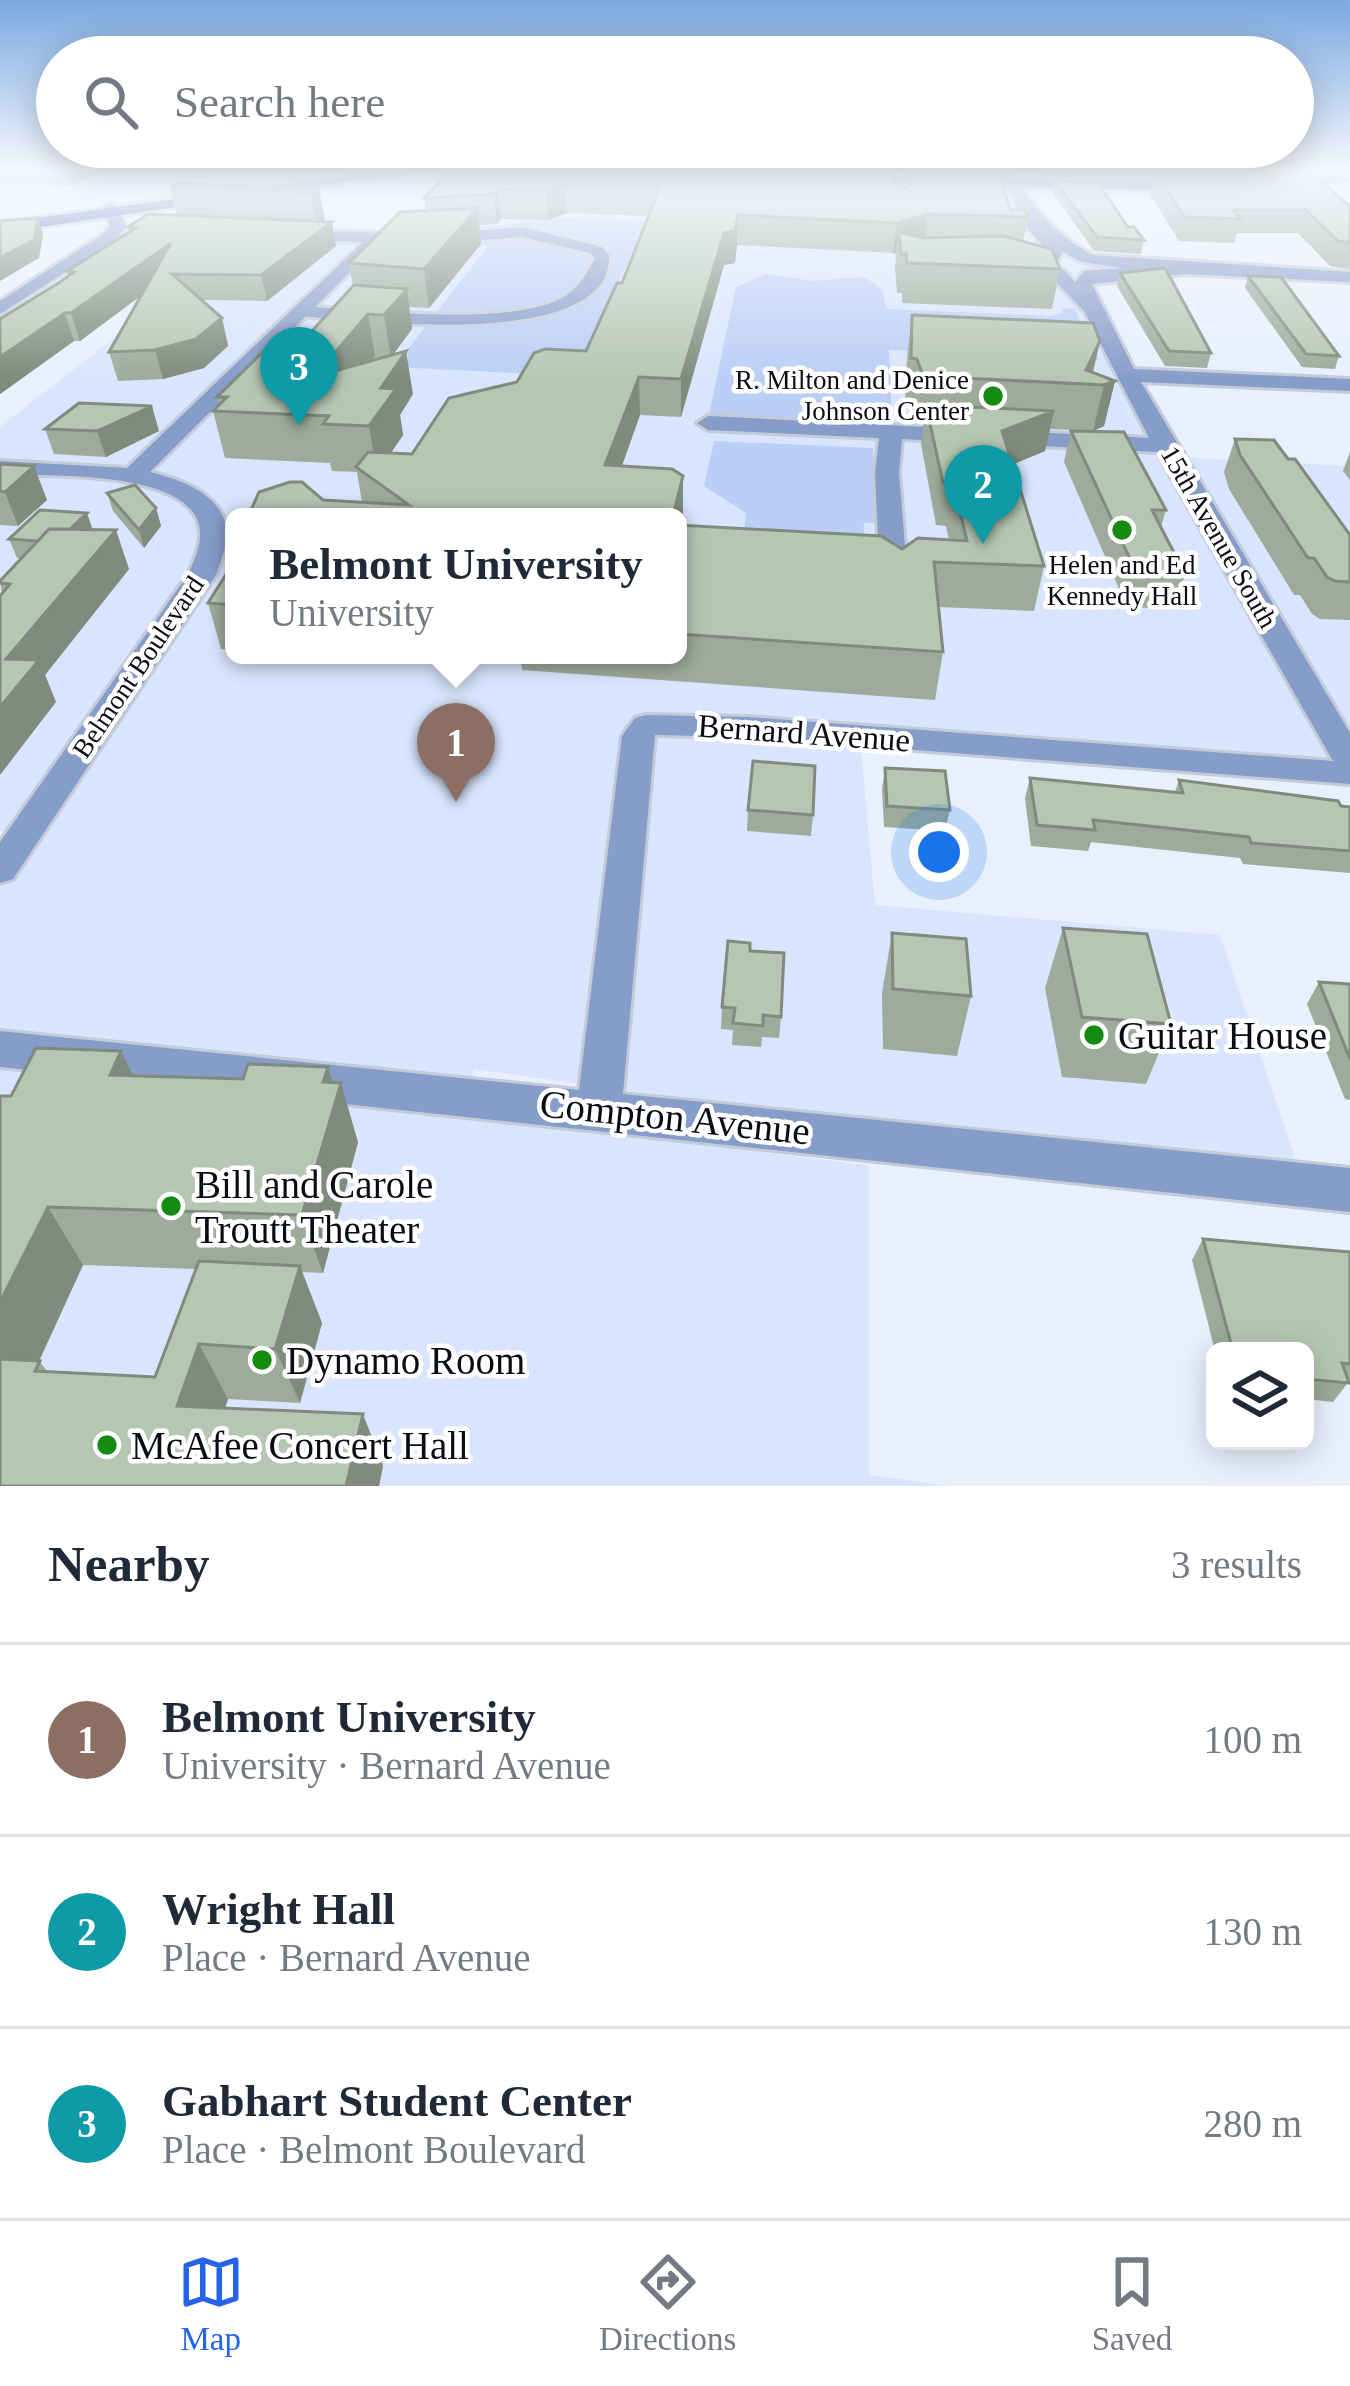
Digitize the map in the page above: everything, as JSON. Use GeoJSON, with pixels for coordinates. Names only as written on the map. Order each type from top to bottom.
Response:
{"type":"FeatureCollection","features":[{"type":"Feature","properties":{"kind":"street"},"geometry":{"type":"LineString","coordinates":[[0,309],[100,241]]}},
{"type":"Feature","properties":{"kind":"street"},"geometry":{"type":"LineString","coordinates":[[0,468],[133,476],[299,311],[382,241]]}},
{"type":"Feature","properties":{"kind":"street"},"geometry":{"type":"LineString","coordinates":[[299,311],[477,317],[588,307],[577,296],[602,262],[598,251],[562,241]]}},
{"type":"Feature","properties":{"kind":"street","name":"15th Avenue South"},"geometry":{"type":"LineString","coordinates":[[1047,241],[1056,250],[1050,262],[1092,309]]}},
{"type":"Feature","properties":{"kind":"street","name":"15th Avenue South"},"geometry":{"type":"LineString","coordinates":[[1057,241],[1092,264],[1083,281],[1092,309],[1165,446],[1350,761]]}},
{"type":"Feature","properties":{"kind":"street"},"geometry":{"type":"LineString","coordinates":[[997,263],[1350,277]]}},
{"type":"Feature","properties":{"kind":"street"},"geometry":{"type":"LineString","coordinates":[[1127,375],[1350,385]]}},
{"type":"Feature","properties":{"kind":"street"},"geometry":{"type":"LineString","coordinates":[[708,423],[1165,446]]}},
{"type":"Feature","properties":{"kind":"street"},"geometry":{"type":"LineString","coordinates":[[891,432],[887,473],[894,582]]}},
{"type":"Feature","properties":{"kind":"street","name":"Belmont Boulevard"},"geometry":{"type":"LineString","coordinates":[[0,870],[203,573],[212,551],[210,520],[194,495],[167,481],[133,476]]}},
{"type":"Feature","properties":{"kind":"street","name":"Bernard Avenue"},"geometry":{"type":"LineString","coordinates":[[599,1109],[638,736],[646,725],[730,726],[1350,773]]}},
{"type":"Feature","properties":{"kind":"street","name":"Compton Avenue"},"geometry":{"type":"LineString","coordinates":[[0,1048],[1350,1190]]}},
{"type":"Feature","properties":{"kind":"shaded area"},"geometry":{"type":"Polygon","coordinates":[[[238,241],[1054,241],[1065,255],[1102,266],[1096,273],[1075,276],[1172,457],[1350,466],[1350,773],[860,737],[875,905],[1220,935],[1304,1185],[474,1069],[466,1094],[619,1132],[869,1166],[869,1475],[950,1486],[0,1486],[0,870],[25,832],[0,831],[0,427],[238,241]]]}},
{"type":"Feature","properties":{"kind":"shaded area"},"geometry":{"type":"Polygon","coordinates":[[[638,241],[573,376],[394,367],[488,246],[423,242],[638,241]]]}},
{"type":"Feature","properties":{"kind":"shaded area"},"geometry":{"type":"Polygon","coordinates":[[[767,274],[814,281],[864,277],[883,290],[886,309],[1050,316],[1061,313],[1062,308],[1075,309],[1099,360],[889,350],[892,427],[708,419],[736,287],[767,274]]]}},
{"type":"Feature","properties":{"kind":"shaded area"},"geometry":{"type":"Polygon","coordinates":[[[714,441],[873,448],[875,523],[864,523],[863,576],[743,538],[746,513],[704,486],[714,441]]]}},
{"type":"Feature","properties":{"kind":"building"},"geometry":{"type":"Polygon","coordinates":[[[0,241],[31,241],[0,258],[0,241]]]}},
{"type":"Feature","properties":{"kind":"building"},"geometry":{"type":"Polygon","coordinates":[[[115,241],[306,241],[261,275],[172,274],[222,318],[196,339],[155,350],[109,352],[171,243],[0,357],[0,319],[74,272],[67,271],[115,241]]]}},
{"type":"Feature","properties":{"kind":"building"},"geometry":{"type":"Polygon","coordinates":[[[371,241],[448,241],[424,269],[349,263],[371,241]]]}},
{"type":"Feature","properties":{"kind":"building"},"geometry":{"type":"Polygon","coordinates":[[[638,241],[722,241],[681,379],[639,377],[605,465],[672,469],[683,476],[675,508],[252,508],[259,492],[290,482],[302,482],[323,500],[409,505],[356,467],[368,452],[412,454],[449,398],[517,382],[534,353],[545,349],[586,351],[617,283],[622,283],[638,241]]]}},
{"type":"Feature","properties":{"kind":"building"},"geometry":{"type":"Polygon","coordinates":[[[900,241],[1023,241],[1052,249],[1060,269],[907,263],[906,254],[901,254],[900,241]]]}},
{"type":"Feature","properties":{"kind":"building"},"geometry":{"type":"Polygon","coordinates":[[[1165,268],[1211,353],[1169,351],[1120,273],[1165,268]]]}},
{"type":"Feature","properties":{"kind":"building"},"geometry":{"type":"Polygon","coordinates":[[[1248,276],[1281,277],[1339,356],[1306,354],[1248,276]]]}},
{"type":"Feature","properties":{"kind":"building"},"geometry":{"type":"Polygon","coordinates":[[[354,285],[407,289],[384,315],[368,314],[314,377],[406,351],[381,388],[396,389],[369,426],[323,424],[329,416],[213,411],[227,397],[217,397],[284,331],[311,332],[354,285]]]}},
{"type":"Feature","properties":{"kind":"building"},"geometry":{"type":"Polygon","coordinates":[[[912,315],[1093,323],[1100,341],[1086,370],[1115,381],[1104,385],[923,376],[917,359],[911,358],[912,315]]]}},
{"type":"Feature","properties":{"kind":"building"},"geometry":{"type":"Polygon","coordinates":[[[79,403],[152,406],[97,431],[45,429],[79,403]]]}},
{"type":"Feature","properties":{"kind":"building"},"geometry":{"type":"Polygon","coordinates":[[[926,405],[1054,411],[1002,431],[1044,566],[934,562],[943,652],[687,635],[687,525],[881,536],[902,549],[918,538],[967,541],[953,483],[943,483],[926,405]]]}},
{"type":"Feature","properties":{"kind":"building"},"geometry":{"type":"Polygon","coordinates":[[[1071,431],[1124,432],[1166,510],[1152,510],[1185,574],[1136,572],[1071,431]]]}},
{"type":"Feature","properties":{"kind":"building"},"geometry":{"type":"Polygon","coordinates":[[[1235,439],[1274,440],[1288,459],[1295,459],[1350,535],[1350,582],[1327,577],[1314,558],[1308,558],[1240,455],[1235,439]]]}},
{"type":"Feature","properties":{"kind":"building"},"geometry":{"type":"Polygon","coordinates":[[[0,464],[34,466],[5,492],[0,491],[0,464]]]}},
{"type":"Feature","properties":{"kind":"building"},"geometry":{"type":"Polygon","coordinates":[[[135,485],[156,508],[139,530],[107,493],[135,485]]]}},
{"type":"Feature","properties":{"kind":"building"},"geometry":{"type":"Polygon","coordinates":[[[40,510],[87,513],[70,529],[49,529],[38,541],[9,539],[40,510]]]}},
{"type":"Feature","properties":{"kind":"building"},"geometry":{"type":"Polygon","coordinates":[[[49,529],[116,530],[6,659],[39,660],[0,707],[0,596],[10,584],[0,581],[49,529]]]}},
{"type":"Feature","properties":{"kind":"building"},"geometry":{"type":"Polygon","coordinates":[[[225,576],[225,604],[208,603],[225,576]]]}},
{"type":"Feature","properties":{"kind":"building"},"geometry":{"type":"Polygon","coordinates":[[[753,761],[815,766],[813,815],[748,810],[753,761]]]}},
{"type":"Feature","properties":{"kind":"building"},"geometry":{"type":"Polygon","coordinates":[[[885,768],[945,771],[950,810],[887,806],[885,768]]]}},
{"type":"Feature","properties":{"kind":"building"},"geometry":{"type":"Polygon","coordinates":[[[1030,778],[1183,793],[1179,780],[1338,801],[1350,807],[1350,851],[1251,843],[1249,837],[1093,820],[1095,830],[1037,825],[1030,778]]]}},
{"type":"Feature","properties":{"kind":"building"},"geometry":{"type":"Polygon","coordinates":[[[1063,928],[1147,934],[1171,1024],[1082,1017],[1063,928]]]}},
{"type":"Feature","properties":{"kind":"building"},"geometry":{"type":"Polygon","coordinates":[[[892,933],[966,939],[971,996],[893,989],[892,933]]]}},
{"type":"Feature","properties":{"kind":"building"},"geometry":{"type":"Polygon","coordinates":[[[728,941],[750,943],[750,951],[784,953],[781,1017],[763,1015],[763,1026],[733,1023],[735,1008],[722,1007],[728,941]]]}},
{"type":"Feature","properties":{"kind":"building"},"geometry":{"type":"Polygon","coordinates":[[[1319,982],[1350,984],[1350,1059],[1319,982]]]}},
{"type":"Feature","properties":{"kind":"building"},"geometry":{"type":"Polygon","coordinates":[[[36,1048],[121,1051],[110,1075],[243,1079],[248,1064],[328,1067],[323,1082],[341,1083],[302,1215],[48,1207],[0,1302],[0,1096],[11,1096],[36,1048]]]}},
{"type":"Feature","properties":{"kind":"building"},"geometry":{"type":"Polygon","coordinates":[[[1203,1239],[1350,1252],[1350,1364],[1342,1363],[1349,1383],[1314,1380],[1314,1342],[1231,1342],[1203,1239]]]}},
{"type":"Feature","properties":{"kind":"building"},"geometry":{"type":"Polygon","coordinates":[[[199,1261],[300,1266],[275,1349],[199,1344],[177,1406],[363,1414],[346,1486],[0,1486],[0,1359],[40,1361],[35,1371],[155,1377],[199,1261]]]}},
{"type":"Feature","properties":{"kind":"place","name":"R. Milton and Denice Johnson Center"},"geometry":{"type":"Point","coordinates":[993,396]}},
{"type":"Feature","properties":{"kind":"place","name":"Gabhart Student Center"},"geometry":{"type":"Point","coordinates":[299,426]}},
{"type":"Feature","properties":{"kind":"place","name":"Helen and Ed Kennedy Hall"},"geometry":{"type":"Point","coordinates":[1122,530]}},
{"type":"Feature","properties":{"kind":"place","name":"Wright Hall"},"geometry":{"type":"Point","coordinates":[983,544]}},
{"type":"Feature","properties":{"kind":"place","name":"Belmont University"},"geometry":{"type":"Point","coordinates":[456,802]}},
{"type":"Feature","properties":{"kind":"place","name":"Guitar House"},"geometry":{"type":"Point","coordinates":[1094,1035]}},
{"type":"Feature","properties":{"kind":"place","name":"Bill and Carole Troutt Theater"},"geometry":{"type":"Point","coordinates":[171,1206]}},
{"type":"Feature","properties":{"kind":"place","name":"Dynamo Room"},"geometry":{"type":"Point","coordinates":[262,1360]}},
{"type":"Feature","properties":{"kind":"place","name":"McAfee Concert Hall"},"geometry":{"type":"Point","coordinates":[107,1445]}}]}
